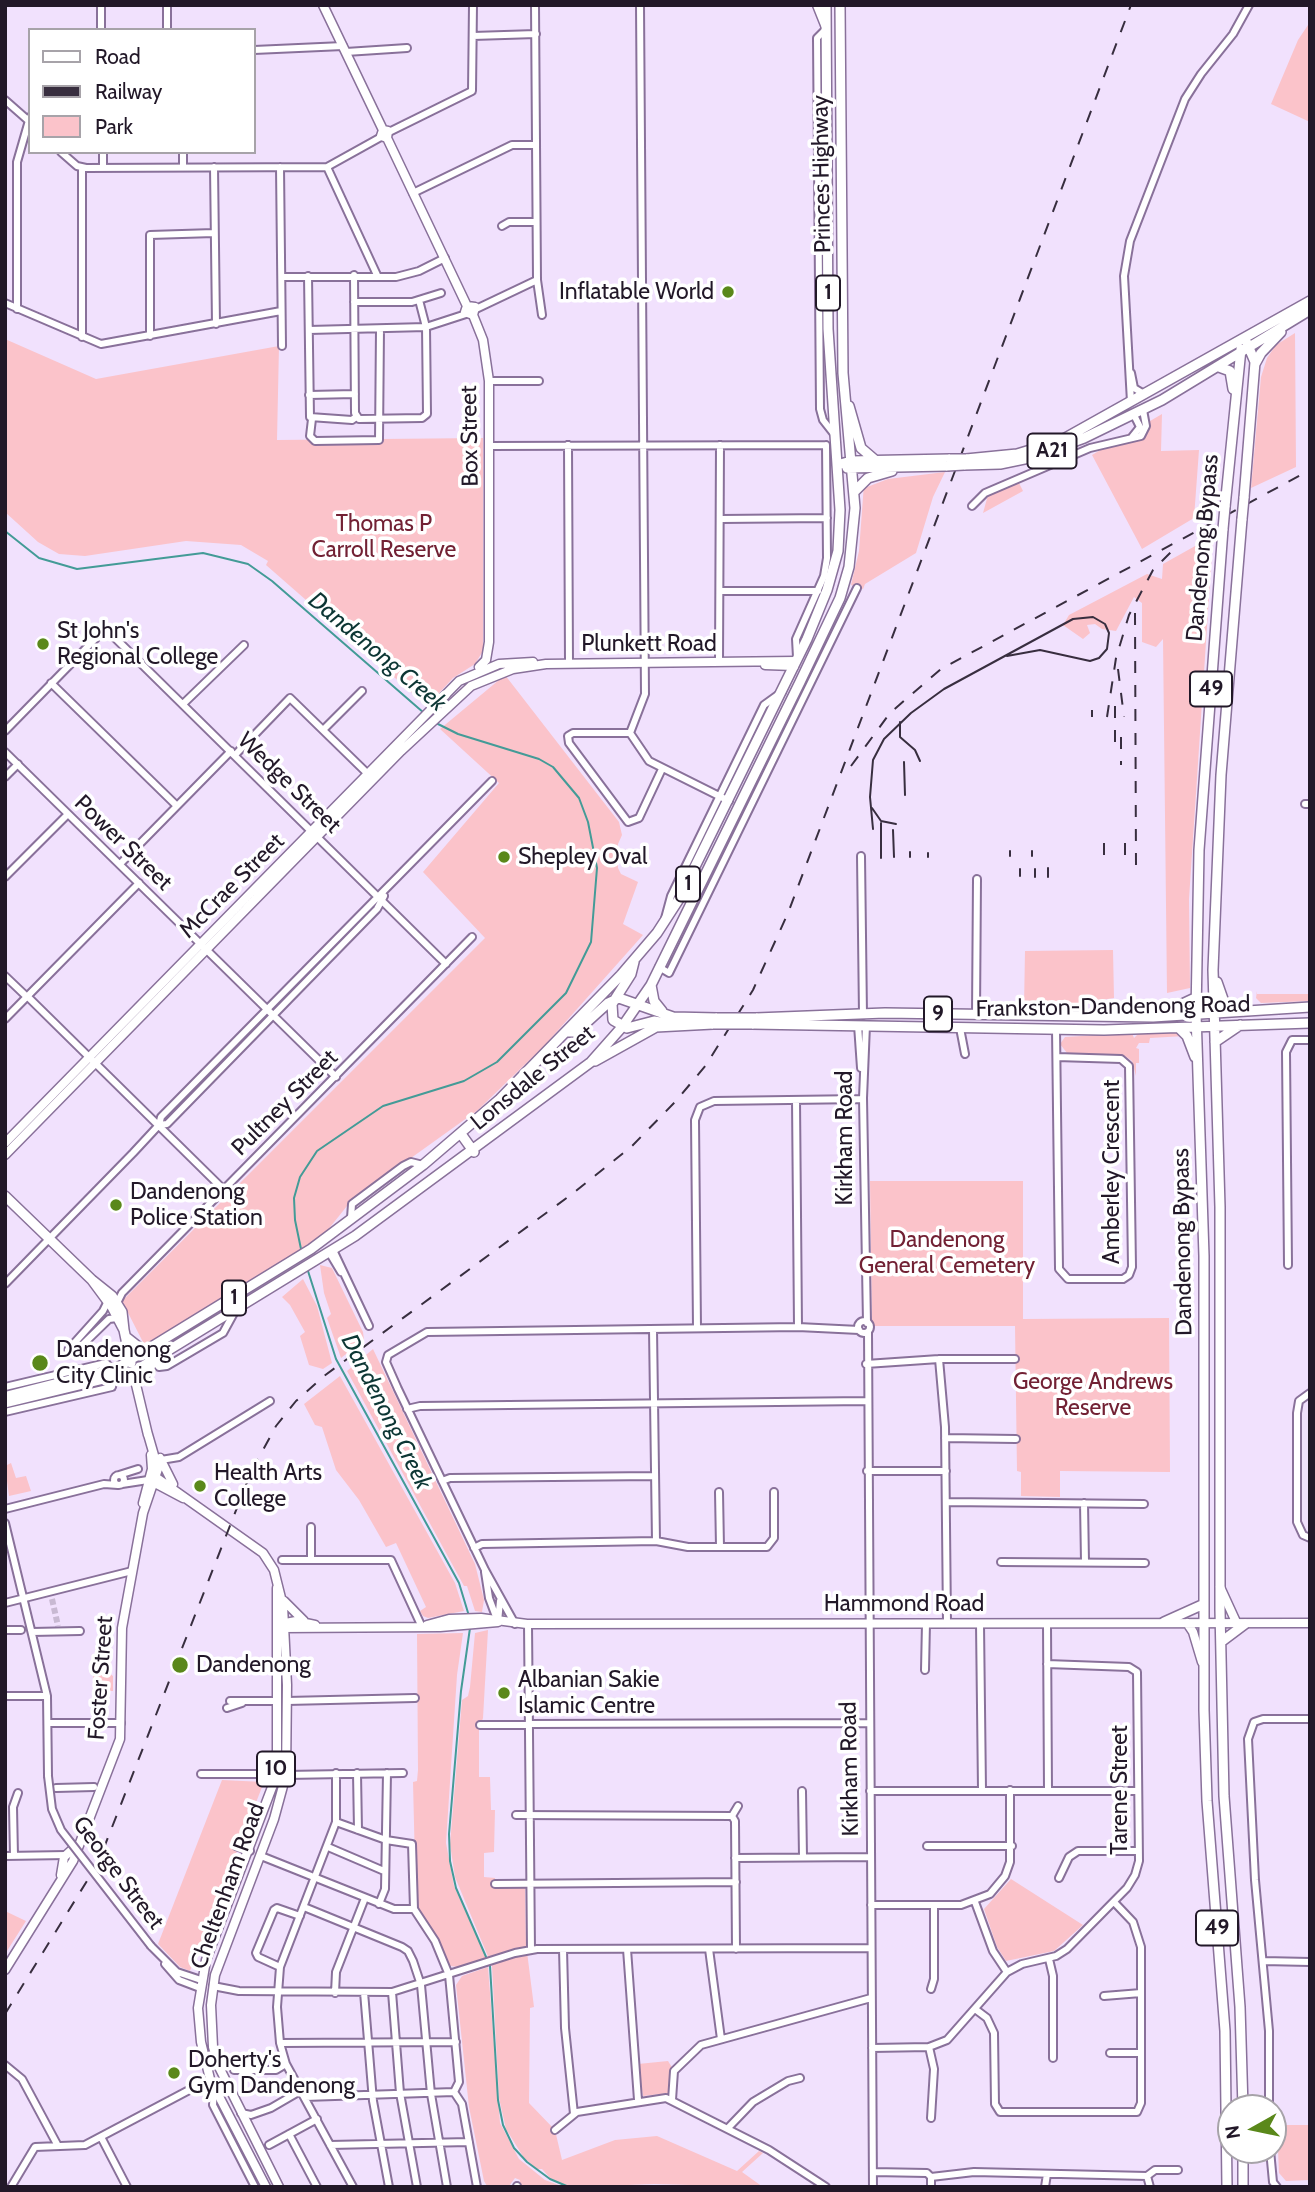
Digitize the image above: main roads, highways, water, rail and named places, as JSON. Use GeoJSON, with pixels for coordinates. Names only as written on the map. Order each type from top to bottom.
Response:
{"type":"FeatureCollection","features":[{"type":"Feature","properties":{"kind":"highway","name":"Princes Highway"},"geometry":{"type":"LineString","coordinates":[[826,5],[823,197],[828,217],[831,404],[837,465]]}},
{"type":"Feature","properties":{"kind":"highway","name":"Princes Highway"},"geometry":{"type":"LineString","coordinates":[[840,5],[844,391],[851,465]]}},
{"type":"Feature","properties":{"kind":"highway"},"geometry":{"type":"LineString","coordinates":[[823,197],[842,197]]}},
{"type":"Feature","properties":{"kind":"highway"},"geometry":{"type":"LineString","coordinates":[[828,217],[832,232],[834,282],[843,293]]}},
{"type":"Feature","properties":{"kind":"highway"},"geometry":{"type":"LineString","coordinates":[[831,404],[833,306],[835,297],[843,293]]}},
{"type":"Feature","properties":{"kind":"highway","name":"A21"},"geometry":{"type":"LineString","coordinates":[[965,462],[1052,444],[1310,301]]}},
{"type":"Feature","properties":{"kind":"highway","name":"A21"},"geometry":{"type":"LineString","coordinates":[[965,462],[1000,464],[1040,455],[1138,412],[1310,310]]}},
{"type":"Feature","properties":{"kind":"highway"},"geometry":{"type":"LineString","coordinates":[[1254,366],[1261,353],[1298,317]]}},
{"type":"Feature","properties":{"kind":"highway","name":"49"},"geometry":{"type":"LineString","coordinates":[[1243,339],[1250,347]]}},
{"type":"Feature","properties":{"kind":"highway","name":"Dandenong Bypass"},"geometry":{"type":"LineString","coordinates":[[1227,2187],[1225,2031],[1207,1801],[1204,1668],[1204,1246],[1196,997],[1199,850],[1223,528],[1243,339]]}},
{"type":"Feature","properties":{"kind":"highway","name":"Dandenong Bypass"},"geometry":{"type":"LineString","coordinates":[[1243,2094],[1240,2007],[1224,1796],[1220,1623],[1220,1206],[1213,970],[1220,788],[1254,366],[1250,347]]}},
{"type":"Feature","properties":{"kind":"highway","name":"49"},"geometry":{"type":"LineString","coordinates":[[1216,368],[1226,368],[1231,373],[1235,412]]}},
{"type":"Feature","properties":{"kind":"highway"},"geometry":{"type":"LineString","coordinates":[[844,391],[861,448],[867,456],[877,460]]}},
{"type":"Feature","properties":{"kind":"highway"},"geometry":{"type":"LineString","coordinates":[[1131,402],[1138,412]]}},
{"type":"Feature","properties":{"kind":"highway"},"geometry":{"type":"LineString","coordinates":[[851,465],[877,460],[965,462]]}},
{"type":"Feature","properties":{"kind":"highway"},"geometry":{"type":"LineString","coordinates":[[853,494],[859,484],[872,476],[948,462]]}},
{"type":"Feature","properties":{"kind":"highway"},"geometry":{"type":"LineString","coordinates":[[837,465],[922,466]]}},
{"type":"Feature","properties":{"kind":"highway","name":"Lonsdale Street"},"geometry":{"type":"LineString","coordinates":[[5,1403],[113,1373],[311,1249],[461,1134],[568,1032],[635,959],[663,924],[691,878],[782,692],[827,590],[836,561],[840,528],[837,465]]}},
{"type":"Feature","properties":{"kind":"highway","name":"Lonsdale Street"},"geometry":{"type":"LineString","coordinates":[[5,1397],[113,1373],[134,1372],[373,1224],[474,1152],[591,1062],[622,1027],[651,985],[672,943],[729,801],[813,667],[847,576],[855,524],[851,465]]}},
{"type":"Feature","properties":{"kind":"highway"},"geometry":{"type":"LineString","coordinates":[[796,662],[813,667]]}},
{"type":"Feature","properties":{"kind":"highway"},"geometry":{"type":"LineString","coordinates":[[635,959],[631,974],[611,1006],[612,1018],[622,1027],[634,1028],[654,1021],[672,1024]]}},
{"type":"Feature","properties":{"kind":"highway"},"geometry":{"type":"LineString","coordinates":[[1213,970],[1221,998],[1231,1010]]}},
{"type":"Feature","properties":{"kind":"highway"},"geometry":{"type":"LineString","coordinates":[[651,985],[655,1003],[666,1015]]}},
{"type":"Feature","properties":{"kind":"highway"},"geometry":{"type":"LineString","coordinates":[[1153,1017],[1196,997]]}},
{"type":"Feature","properties":{"kind":"highway","name":"9"},"geometry":{"type":"LineString","coordinates":[[614,999],[622,998],[639,1004]]}},
{"type":"Feature","properties":{"kind":"highway"},"geometry":{"type":"LineString","coordinates":[[568,1032],[576,1032],[614,999]]}},
{"type":"Feature","properties":{"kind":"highway","name":"Frankston-Dandenong Road"},"geometry":{"type":"LineString","coordinates":[[639,1004],[666,1015],[715,1021]]}},
{"type":"Feature","properties":{"kind":"highway","name":"Frankston-Dandenong Road"},"geometry":{"type":"LineString","coordinates":[[862,1022],[976,1014],[1153,1017],[1310,1007]]}},
{"type":"Feature","properties":{"kind":"highway"},"geometry":{"type":"LineString","coordinates":[[976,1014],[976,1028]]}},
{"type":"Feature","properties":{"kind":"highway"},"geometry":{"type":"LineString","coordinates":[[1056,1014],[1056,1029]]}},
{"type":"Feature","properties":{"kind":"highway","name":"Frankston-Dandenong Road"},"geometry":{"type":"LineString","coordinates":[[591,1062],[603,1058],[645,1031],[672,1024],[715,1021],[862,1022],[960,1028],[1056,1029],[1310,1023]]}},
{"type":"Feature","properties":{"kind":"highway"},"geometry":{"type":"LineString","coordinates":[[1215,1042],[1241,1024]]}},
{"type":"Feature","properties":{"kind":"highway"},"geometry":{"type":"LineString","coordinates":[[1179,1028],[1187,1036],[1198,1065]]}},
{"type":"Feature","properties":{"kind":"highway"},"geometry":{"type":"LineString","coordinates":[[461,1134],[474,1152]]}},
{"type":"Feature","properties":{"kind":"highway","name":"Foster Street"},"geometry":{"type":"LineString","coordinates":[[5,1196],[92,1280],[115,1298],[125,1321],[125,1334],[134,1372]]}},
{"type":"Feature","properties":{"kind":"highway"},"geometry":{"type":"LineString","coordinates":[[324,1238],[327,1253]]}},
{"type":"Feature","properties":{"kind":"highway","name":"Foster Street"},"geometry":{"type":"LineString","coordinates":[[115,1298],[117,1318],[125,1334]]}},
{"type":"Feature","properties":{"kind":"highway"},"geometry":{"type":"LineString","coordinates":[[125,1334],[145,1352]]}},
{"type":"Feature","properties":{"kind":"highway"},"geometry":{"type":"LineString","coordinates":[[1164,1622],[1204,1604]]}},
{"type":"Feature","properties":{"kind":"highway"},"geometry":{"type":"LineString","coordinates":[[1221,1642],[1241,1624]]}},
{"type":"Feature","properties":{"kind":"highway"},"geometry":{"type":"LineString","coordinates":[[1242,2164],[1242,2187]]}},
{"type":"Feature","properties":{"kind":"main road","name":"Box Street"},"geometry":{"type":"LineString","coordinates":[[323,5],[483,340],[489,381],[489,642],[492,665]]}},
{"type":"Feature","properties":{"kind":"main road"},"geometry":{"type":"LineString","coordinates":[[817,5],[826,28]]}},
{"type":"Feature","properties":{"kind":"main road","name":"Box Street"},"geometry":{"type":"LineString","coordinates":[[468,674],[486,661],[489,642]]}},
{"type":"Feature","properties":{"kind":"main road","name":"Plunkett Road"},"geometry":{"type":"LineString","coordinates":[[492,665],[518,661],[546,664],[796,662]]}},
{"type":"Feature","properties":{"kind":"main road","name":"Plunkett Road"},"geometry":{"type":"LineString","coordinates":[[481,680],[517,668],[546,664]]}},
{"type":"Feature","properties":{"kind":"main road"},"geometry":{"type":"LineString","coordinates":[[481,680],[492,665]]}},
{"type":"Feature","properties":{"kind":"main road","name":"McCrae Street"},"geometry":{"type":"LineString","coordinates":[[5,1155],[93,1060],[421,726],[468,674],[492,665]]}},
{"type":"Feature","properties":{"kind":"main road","name":"McCrae Street"},"geometry":{"type":"LineString","coordinates":[[439,707],[481,680]]}},
{"type":"Feature","properties":{"kind":"main road","name":"McCrae Street"},"geometry":{"type":"LineString","coordinates":[[5,1143],[93,1060]]}},
{"type":"Feature","properties":{"kind":"main road"},"geometry":{"type":"LineString","coordinates":[[136,1383],[150,1371],[153,1361]]}},
{"type":"Feature","properties":{"kind":"main road","name":"Foster Street"},"geometry":{"type":"LineString","coordinates":[[5,1970],[79,1840],[120,1741],[121,1634],[143,1513],[158,1464],[134,1372]]}},
{"type":"Feature","properties":{"kind":"main road","name":"Foster Street"},"geometry":{"type":"LineString","coordinates":[[143,1513],[144,1494],[152,1480],[147,1430]]}},
{"type":"Feature","properties":{"kind":"main road","name":"10"},"geometry":{"type":"LineString","coordinates":[[150,1440],[177,1489]]}},
{"type":"Feature","properties":{"kind":"main road","name":"Cheltenham Road"},"geometry":{"type":"LineString","coordinates":[[152,1480],[177,1489],[186,1499]]}},
{"type":"Feature","properties":{"kind":"main road","name":"Cheltenham Road"},"geometry":{"type":"LineString","coordinates":[[152,1480],[186,1499],[263,1553],[273,1567],[281,1596],[285,1625],[286,1774],[261,1856],[213,1986],[213,2047],[279,2187]]}},
{"type":"Feature","properties":{"kind":"main road","name":"Cheltenham Road"},"geometry":{"type":"LineString","coordinates":[[266,2187],[212,2083],[199,2033],[201,1984],[209,1953],[250,1851],[276,1774],[277,1585]]}},
{"type":"Feature","properties":{"kind":"main road"},"geometry":{"type":"LineString","coordinates":[[1220,1587],[1241,1624]]}},
{"type":"Feature","properties":{"kind":"main road"},"geometry":{"type":"LineString","coordinates":[[281,1596],[290,1610],[306,1623]]}},
{"type":"Feature","properties":{"kind":"main road","name":"Hammond Road"},"geometry":{"type":"LineString","coordinates":[[285,1625],[424,1625],[481,1620],[514,1624],[1310,1623]]}},
{"type":"Feature","properties":{"kind":"main road","name":"Hammond Road"},"geometry":{"type":"LineString","coordinates":[[285,1625],[306,1623],[318,1626]]}},
{"type":"Feature","properties":{"kind":"main road"},"geometry":{"type":"LineString","coordinates":[[1187,1623],[1196,1639],[1204,1668]]}},
{"type":"Feature","properties":{"kind":"main road"},"geometry":{"type":"LineString","coordinates":[[275,1626],[285,1625]]}},
{"type":"Feature","properties":{"kind":"main road"},"geometry":{"type":"LineString","coordinates":[[276,1701],[287,1701]]}},
{"type":"Feature","properties":{"kind":"main road"},"geometry":{"type":"LineString","coordinates":[[276,1774],[286,1774]]}},
{"type":"Feature","properties":{"kind":"main road"},"geometry":{"type":"LineString","coordinates":[[250,1851],[261,1856]]}},
{"type":"Feature","properties":{"kind":"main road"},"geometry":{"type":"LineString","coordinates":[[201,1984],[213,1986]]}},
{"type":"Feature","properties":{"kind":"waterway","name":"Dandenong Creek"},"geometry":{"type":"LineString","coordinates":[[5,531],[39,558],[77,569],[203,553],[248,564],[272,581],[424,713]]}},
{"type":"Feature","properties":{"kind":"waterway","name":"Dandenong Creek"},"geometry":{"type":"LineString","coordinates":[[301,1249],[294,1198],[300,1177],[317,1151],[383,1106],[464,1081],[497,1062],[566,993],[591,942],[597,868],[588,822],[579,798],[553,767],[539,759],[458,734],[436,723]]}},
{"type":"Feature","properties":{"kind":"waterway","name":"Dandenong Creek"},"geometry":{"type":"LineString","coordinates":[[308,1271],[336,1359],[459,1583],[469,1616]]}},
{"type":"Feature","properties":{"kind":"waterway","name":"Dandenong Creek"},"geometry":{"type":"LineString","coordinates":[[470,1628],[461,1691],[449,1834],[450,1861],[456,1888],[490,1966],[498,2100],[503,2125],[514,2148],[527,2162],[550,2179],[569,2187]]}},
{"type":"Feature","properties":{"kind":"tunnel"},"geometry":{"type":"LineString","coordinates":[[52,1599],[58,1626]]}},
{"type":"Feature","properties":{"kind":"tram line"},"geometry":{"type":"LineString","coordinates":[[873,829],[870,797],[873,760],[884,739],[911,713],[944,689],[1073,619],[1093,617],[1105,624],[1109,633],[1107,649],[1099,658],[1090,661],[1040,650],[1007,656]]}},
{"type":"Feature","properties":{"kind":"tram line"},"geometry":{"type":"LineString","coordinates":[[900,722],[900,737],[915,750],[920,761]]}},
{"type":"Feature","properties":{"kind":"tram line"},"geometry":{"type":"LineString","coordinates":[[904,762],[905,795]]}},
{"type":"Feature","properties":{"kind":"tram line"},"geometry":{"type":"LineString","coordinates":[[872,808],[881,821],[896,824]]}},
{"type":"Feature","properties":{"kind":"tram line"},"geometry":{"type":"LineString","coordinates":[[881,823],[881,858]]}},
{"type":"Feature","properties":{"kind":"tram line"},"geometry":{"type":"LineString","coordinates":[[893,830],[894,857]]}},
{"type":"Feature","properties":{"kind":"tram line"},"geometry":{"type":"LineString","coordinates":[[1010,851],[1010,856]]}},
{"type":"Feature","properties":{"kind":"tram line"},"geometry":{"type":"LineString","coordinates":[[1032,851],[1032,856]]}},
{"type":"Feature","properties":{"kind":"tram line"},"geometry":{"type":"LineString","coordinates":[[910,852],[910,857]]}},
{"type":"Feature","properties":{"kind":"tram line"},"geometry":{"type":"LineString","coordinates":[[1048,868],[1048,877]]}},
{"type":"Feature","properties":{"kind":"tram line"},"geometry":{"type":"LineString","coordinates":[[1020,869],[1020,876]]}},
{"type":"Feature","properties":{"kind":"tram line"},"geometry":{"type":"LineString","coordinates":[[1035,869],[1035,877]]}},
{"type":"Feature","properties":{"kind":"railway"},"geometry":{"type":"LineString","coordinates":[[5,2014],[98,1863],[251,1472],[276,1426],[296,1401],[324,1376],[572,1194],[631,1147],[676,1101],[706,1065],[753,990],[788,913],[1131,5]]}},
{"type":"Feature","properties":{"kind":"railway"},"geometry":{"type":"LineString","coordinates":[[851,766],[890,713],[941,669],[1310,470]]}},
{"type":"Feature","properties":{"kind":"railway"},"geometry":{"type":"LineString","coordinates":[[1107,717],[1116,658],[1129,615],[1153,570],[1174,549]]}},
{"type":"Feature","properties":{"kind":"railway"},"geometry":{"type":"LineString","coordinates":[[1135,613],[1136,867]]}},
{"type":"Feature","properties":{"kind":"railway"},"geometry":{"type":"LineString","coordinates":[[1118,669],[1124,717]]}},
{"type":"Feature","properties":{"kind":"railway"},"geometry":{"type":"LineString","coordinates":[[1115,706],[1115,744]]}},
{"type":"Feature","properties":{"kind":"railway"},"geometry":{"type":"LineString","coordinates":[[1092,710],[1092,717]]}},
{"type":"Feature","properties":{"kind":"railway"},"geometry":{"type":"LineString","coordinates":[[1121,737],[1121,765]]}},
{"type":"Feature","properties":{"kind":"railway"},"geometry":{"type":"LineString","coordinates":[[1104,843],[1104,855]]}},
{"type":"Feature","properties":{"kind":"railway"},"geometry":{"type":"LineString","coordinates":[[1125,843],[1125,855]]}},
{"type":"Feature","properties":{"kind":"place","name":"Inflatable World"},"geometry":{"type":"Point","coordinates":[728,292]}},
{"type":"Feature","properties":{"kind":"place","name":"St John's Regional College"},"geometry":{"type":"Point","coordinates":[43,644]}},
{"type":"Feature","properties":{"kind":"place","name":"Shepley Oval"},"geometry":{"type":"Point","coordinates":[504,857]}},
{"type":"Feature","properties":{"kind":"place","name":"Dandenong Police Station"},"geometry":{"type":"Point","coordinates":[116,1205]}},
{"type":"Feature","properties":{"kind":"place","name":"Dandenong City Clinic"},"geometry":{"type":"Point","coordinates":[40,1363]}},
{"type":"Feature","properties":{"kind":"place","name":"Health Arts College"},"geometry":{"type":"Point","coordinates":[200,1486]}},
{"type":"Feature","properties":{"kind":"place","name":"Dandenong"},"geometry":{"type":"Point","coordinates":[180,1665]}},
{"type":"Feature","properties":{"kind":"place","name":"Albanian Sakie Islamic Centre"},"geometry":{"type":"Point","coordinates":[504,1693]}},
{"type":"Feature","properties":{"kind":"place","name":"Doherty's Gym Dandenong"},"geometry":{"type":"Point","coordinates":[174,2073]}},
{"type":"Feature","properties":{"kind":"park label","name":"Thomas P Carroll Reserve"},"geometry":{"type":"Point","coordinates":[384,537]}},
{"type":"Feature","properties":{"kind":"park label","name":"Dandenong General Cemetery"},"geometry":{"type":"Point","coordinates":[947,1253]}},
{"type":"Feature","properties":{"kind":"park label","name":"George Andrews Reserve"},"geometry":{"type":"Point","coordinates":[1093,1395]}}]}
